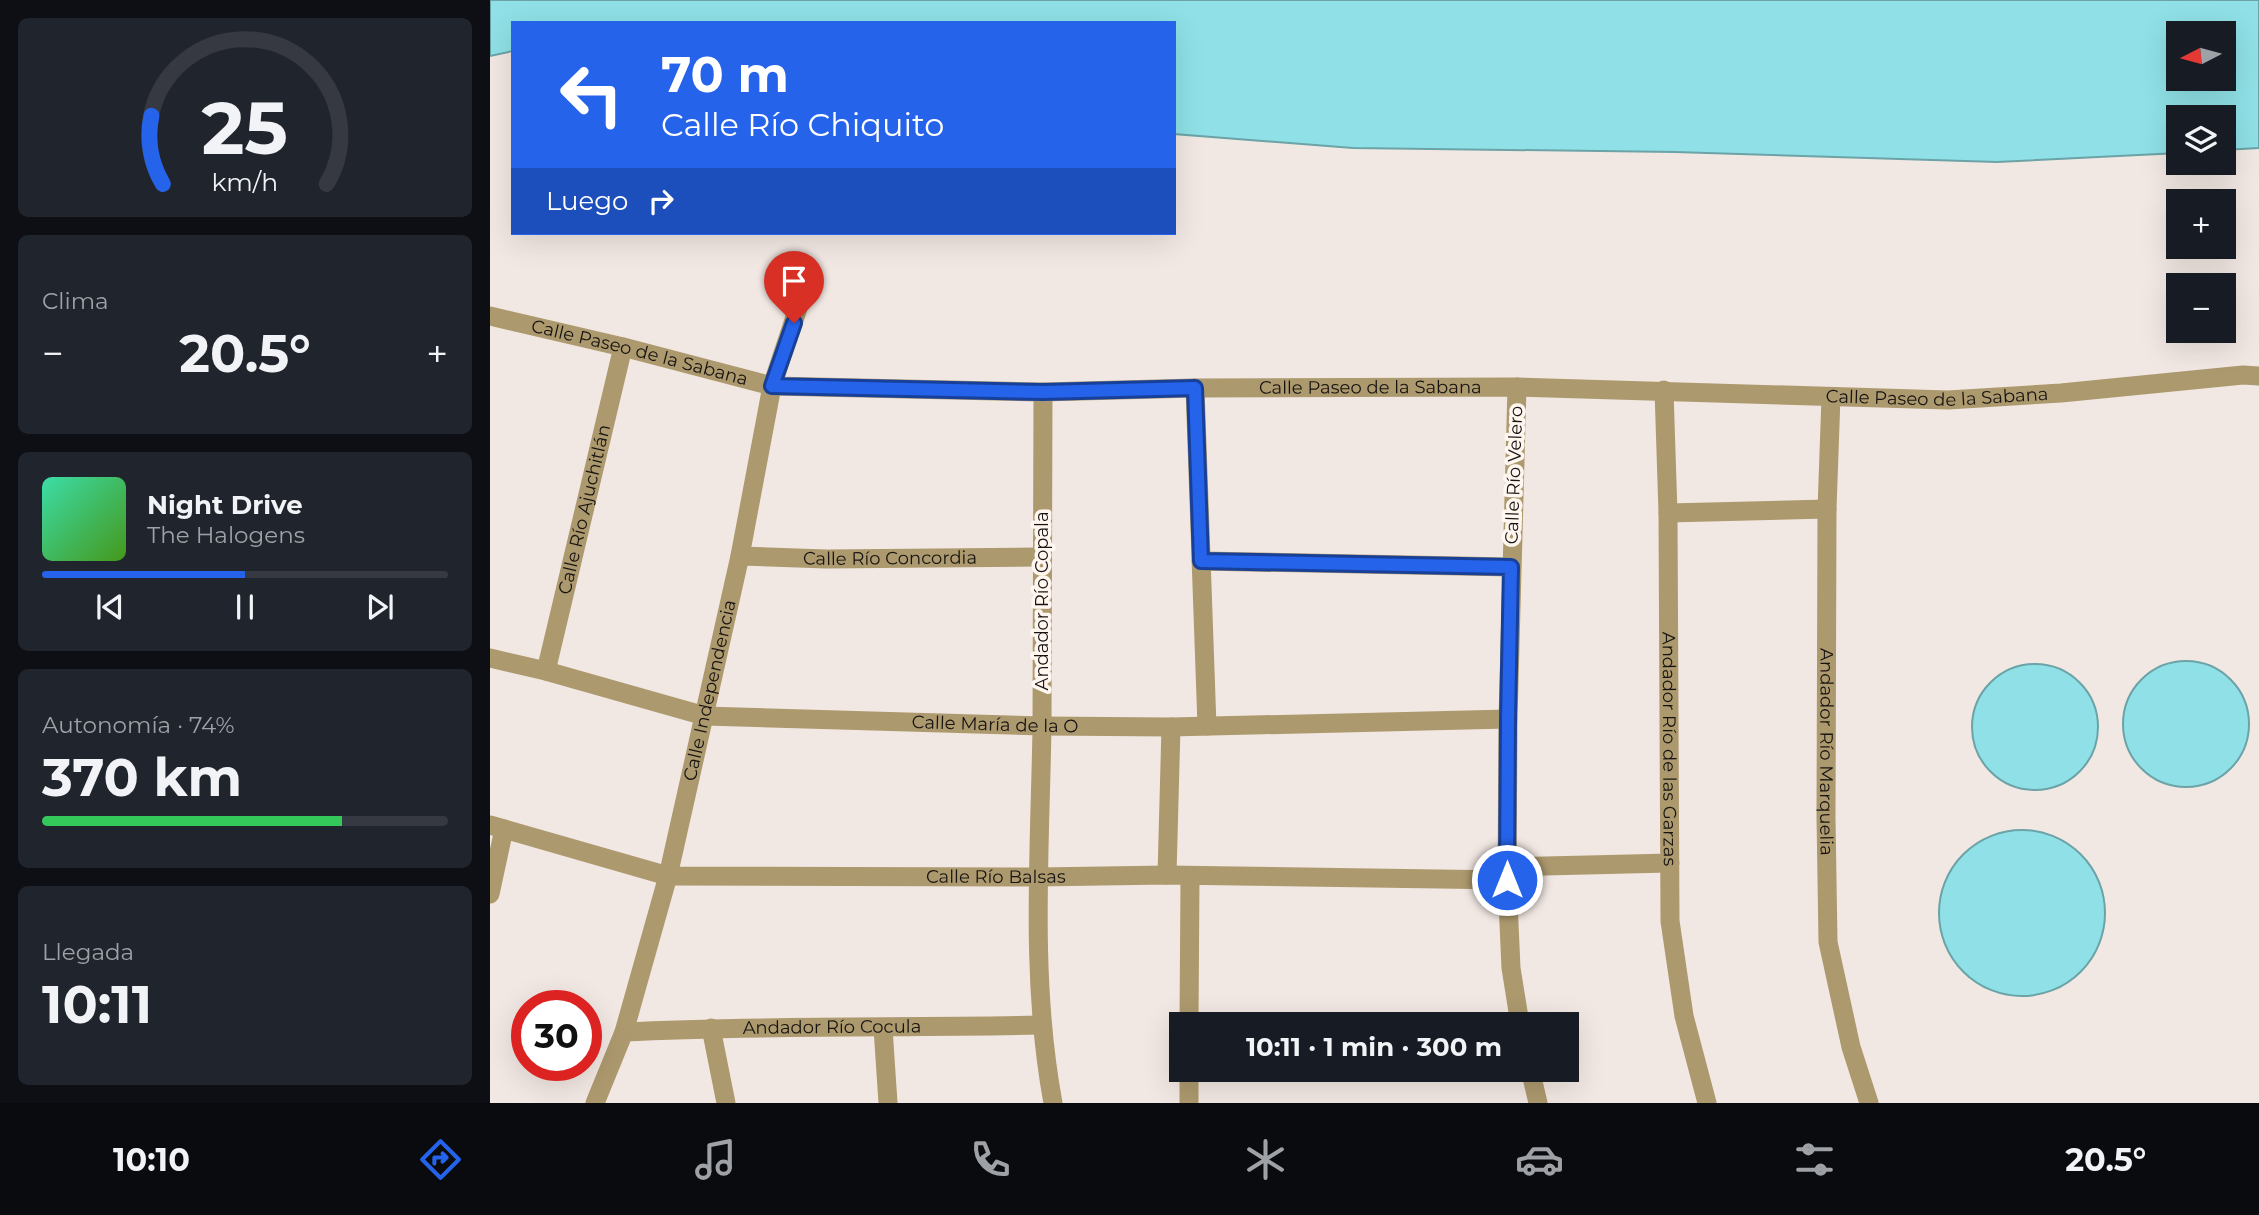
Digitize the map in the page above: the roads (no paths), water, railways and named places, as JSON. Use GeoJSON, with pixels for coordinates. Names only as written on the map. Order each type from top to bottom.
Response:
{"type":"FeatureCollection","features":[{"type":"Feature","properties":{"kind":"street","name":"Calle Independencia"},"geometry":{"type":"LineString","coordinates":[[595,1103],[624,1032],[668,876],[740,556],[772,386],[809,275]]}},
{"type":"Feature","properties":{"kind":"street","name":"Calle Paseo de la Sabana"},"geometry":{"type":"LineString","coordinates":[[490,316],[772,386],[1043,392],[1195,388],[1517,387],[1948,400],[2061,393],[2243,374],[2259,376]]}},
{"type":"Feature","properties":{"kind":"street","name":"Calle Río Ajuchitlán"},"geometry":{"type":"LineString","coordinates":[[546,671],[622,347]]}},
{"type":"Feature","properties":{"kind":"street","name":"Calle Río Velero"},"geometry":{"type":"LineString","coordinates":[[1517,387],[1511,567],[1507,874],[1511,968],[1518,1012]]}},
{"type":"Feature","properties":{"kind":"street"},"geometry":{"type":"LineString","coordinates":[[1195,388],[1207,726]]}},
{"type":"Feature","properties":{"kind":"street","name":"Andador Río de las Garzas"},"geometry":{"type":"LineString","coordinates":[[1664,390],[1668,513],[1670,920],[1684,1016],[1707,1103]]}},
{"type":"Feature","properties":{"kind":"street","name":"Andador Río Copala"},"geometry":{"type":"LineString","coordinates":[[1043,392],[1042,726],[1038,877],[1041,1025],[1053,1103]]}},
{"type":"Feature","properties":{"kind":"street","name":"Andador Río Marquelia"},"geometry":{"type":"LineString","coordinates":[[1831,397],[1827,509],[1828,942],[1851,1048],[1869,1103]]}},
{"type":"Feature","properties":{"kind":"street"},"geometry":{"type":"LineString","coordinates":[[1668,513],[1827,509]]}},
{"type":"Feature","properties":{"kind":"street","name":"Calle Río Concordia"},"geometry":{"type":"LineString","coordinates":[[740,556],[825,559],[1041,557]]}},
{"type":"Feature","properties":{"kind":"street"},"geometry":{"type":"LineString","coordinates":[[1201,561],[1511,567]]}},
{"type":"Feature","properties":{"kind":"street","name":"Calle María de la O"},"geometry":{"type":"LineString","coordinates":[[490,658],[705,716],[1171,727],[1508,719]]}},
{"type":"Feature","properties":{"kind":"street"},"geometry":{"type":"LineString","coordinates":[[1167,875],[1171,727]]}},
{"type":"Feature","properties":{"kind":"street"},"geometry":{"type":"LineString","coordinates":[[490,894],[497,827]]}},
{"type":"Feature","properties":{"kind":"street","name":"Calle Río Balsas"},"geometry":{"type":"LineString","coordinates":[[497,827],[668,876],[1190,877],[1507,874],[1670,863]]}},
{"type":"Feature","properties":{"kind":"street"},"geometry":{"type":"LineString","coordinates":[[1189,1012],[1190,877]]}},
{"type":"Feature","properties":{"kind":"street","name":"Andador Río Cocula"},"geometry":{"type":"LineString","coordinates":[[624,1032],[711,1028],[1041,1025]]}},
{"type":"Feature","properties":{"kind":"street"},"geometry":{"type":"LineString","coordinates":[[711,1028],[726,1103]]}},
{"type":"Feature","properties":{"kind":"street"},"geometry":{"type":"LineString","coordinates":[[883,1028],[888,1103]]}},
{"type":"Feature","properties":{"kind":"street"},"geometry":{"type":"LineString","coordinates":[[1189,1082],[1189,1103]]}},
{"type":"Feature","properties":{"kind":"street"},"geometry":{"type":"LineString","coordinates":[[1533,1082],[1538,1103]]}},
{"type":"Feature","properties":{"kind":"water"},"geometry":{"type":"Polygon","coordinates":[[[490,0],[2259,0],[2259,148],[2236,149],[2236,105],[2166,105],[2166,154],[1997,162],[1675,152],[1353,148],[1176,134],[1176,21],[511,21],[511,51],[490,56],[490,0]]]}},
{"type":"Feature","properties":{"kind":"water"},"geometry":{"type":"Polygon","coordinates":[[[2186,661],[2210,666],[2231,679],[2244,700],[2249,724],[2244,748],[2231,769],[2210,782],[2186,787],[2162,782],[2141,769],[2128,748],[2123,724],[2128,700],[2141,679],[2162,666],[2186,661]]]}},
{"type":"Feature","properties":{"kind":"water"},"geometry":{"type":"Polygon","coordinates":[[[2035,664],[2059,669],[2080,682],[2093,703],[2098,727],[2093,751],[2080,772],[2059,785],[2035,790],[2011,785],[1990,772],[1977,751],[1972,727],[1977,703],[1990,682],[2011,669],[2035,664]]]}},
{"type":"Feature","properties":{"kind":"water"},"geometry":{"type":"Polygon","coordinates":[[[2022,830],[2054,837],[2068,844],[2080,855],[2091,867],[2098,881],[2105,913],[2098,945],[2091,959],[2080,971],[2068,982],[2054,989],[2022,996],[1990,989],[1976,982],[1964,971],[1953,959],[1946,945],[1939,913],[1946,881],[1953,867],[1964,855],[1976,844],[1990,837],[2022,830]]]}}]}
